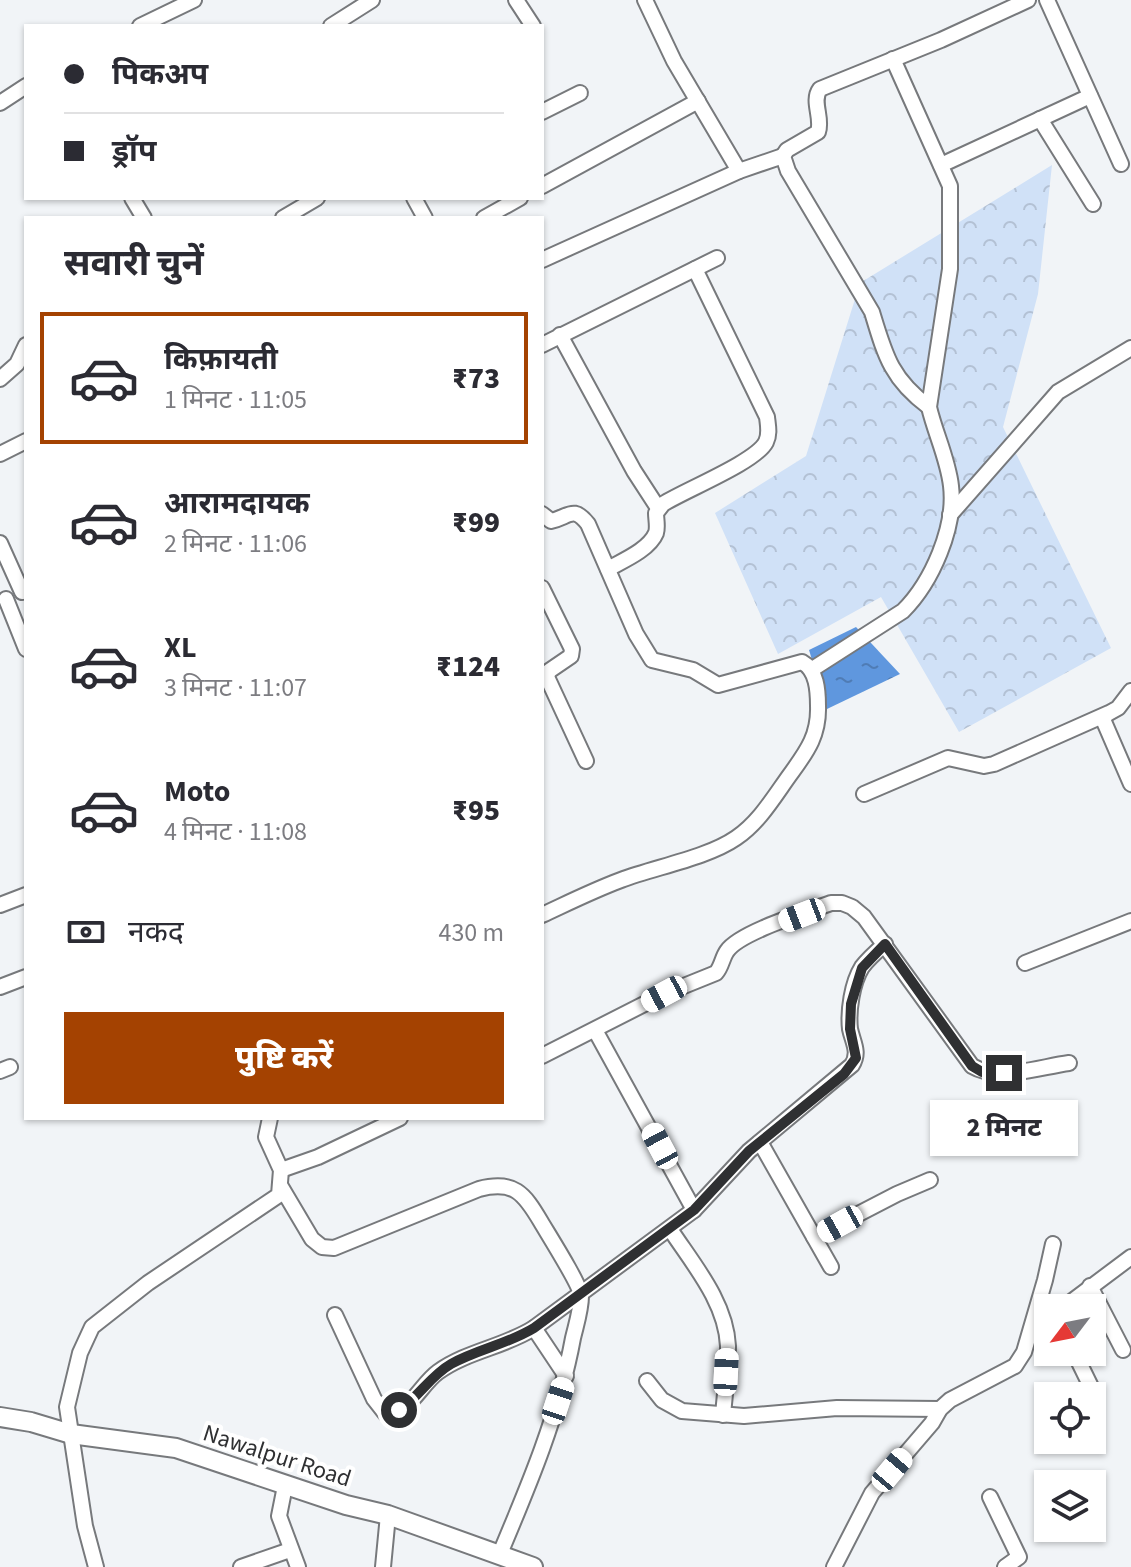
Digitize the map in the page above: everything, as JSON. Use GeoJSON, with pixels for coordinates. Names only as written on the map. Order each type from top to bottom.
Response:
{"type":"FeatureCollection","features":[{"type":"Feature","properties":{"kind":"street"},"geometry":{"type":"LineString","coordinates":[[144,24],[193,0]]}},
{"type":"Feature","properties":{"kind":"street"},"geometry":{"type":"LineString","coordinates":[[334,24],[372,0]]}},
{"type":"Feature","properties":{"kind":"street"},"geometry":{"type":"LineString","coordinates":[[516,0],[532,24]]}},
{"type":"Feature","properties":{"kind":"street"},"geometry":{"type":"LineString","coordinates":[[645,0],[674,61],[739,171]]}},
{"type":"Feature","properties":{"kind":"street"},"geometry":{"type":"LineString","coordinates":[[544,259],[739,171],[783,156],[787,150],[818,132],[816,96],[820,89],[1028,0]]}},
{"type":"Feature","properties":{"kind":"street"},"geometry":{"type":"LineString","coordinates":[[1047,0],[1121,164]]}},
{"type":"Feature","properties":{"kind":"street"},"geometry":{"type":"LineString","coordinates":[[811,670],[903,611],[916,599],[945,538],[950,515],[949,476],[929,407],[950,269],[950,186],[893,59]]}},
{"type":"Feature","properties":{"kind":"street"},"geometry":{"type":"LineString","coordinates":[[0,103],[24,87]]}},
{"type":"Feature","properties":{"kind":"street"},"geometry":{"type":"LineString","coordinates":[[544,111],[580,93]]}},
{"type":"Feature","properties":{"kind":"street"},"geometry":{"type":"LineString","coordinates":[[941,165],[1090,96]]}},
{"type":"Feature","properties":{"kind":"street"},"geometry":{"type":"LineString","coordinates":[[544,185],[698,101]]}},
{"type":"Feature","properties":{"kind":"street"},"geometry":{"type":"LineString","coordinates":[[1040,119],[1093,204]]}},
{"type":"Feature","properties":{"kind":"street"},"geometry":{"type":"LineString","coordinates":[[783,156],[788,171],[872,312],[878,338],[891,368],[906,389],[929,407]]}},
{"type":"Feature","properties":{"kind":"street"},"geometry":{"type":"LineString","coordinates":[[286,216],[314,200]]}},
{"type":"Feature","properties":{"kind":"street"},"geometry":{"type":"LineString","coordinates":[[487,216],[513,200]]}},
{"type":"Feature","properties":{"kind":"street"},"geometry":{"type":"LineString","coordinates":[[544,344],[717,258]]}},
{"type":"Feature","properties":{"kind":"street"},"geometry":{"type":"LineString","coordinates":[[658,508],[755,455],[767,441],[769,432],[767,417],[695,269]]}},
{"type":"Feature","properties":{"kind":"street"},"geometry":{"type":"LineString","coordinates":[[560,335],[634,471],[658,508],[654,536],[638,551],[608,569]]}},
{"type":"Feature","properties":{"kind":"street"},"geometry":{"type":"LineString","coordinates":[[950,515],[1058,392],[1131,348]]}},
{"type":"Feature","properties":{"kind":"street"},"geometry":{"type":"LineString","coordinates":[[0,379],[17,364],[24,349]]}},
{"type":"Feature","properties":{"kind":"street"},"geometry":{"type":"LineString","coordinates":[[0,454],[24,442]]}},
{"type":"Feature","properties":{"kind":"street"},"geometry":{"type":"LineString","coordinates":[[544,516],[551,521],[575,513],[588,524],[636,634],[652,660],[693,670],[718,685],[802,662],[811,670],[818,694],[819,721],[816,735],[751,827],[721,847],[619,880],[544,914]]}},
{"type":"Feature","properties":{"kind":"street"},"geometry":{"type":"LineString","coordinates":[[0,543],[24,590],[3,601],[24,645]]}},
{"type":"Feature","properties":{"kind":"street"},"geometry":{"type":"LineString","coordinates":[[544,592],[572,649],[571,656],[549,671],[547,677],[586,761]]}},
{"type":"Feature","properties":{"kind":"street"},"geometry":{"type":"LineString","coordinates":[[864,794],[948,758],[973,764],[994,764],[1102,717],[1118,708],[1131,691]]}},
{"type":"Feature","properties":{"kind":"street"},"geometry":{"type":"LineString","coordinates":[[1102,717],[1131,784]]}},
{"type":"Feature","properties":{"kind":"street"},"geometry":{"type":"LineString","coordinates":[[0,905],[24,896]]}},
{"type":"Feature","properties":{"kind":"street"},"geometry":{"type":"LineString","coordinates":[[544,1055],[664,994],[716,973],[726,952],[744,937],[831,903],[842,903],[864,917],[972,1066],[982,1072],[1004,1073],[1069,1063]]}},
{"type":"Feature","properties":{"kind":"street"},"geometry":{"type":"LineString","coordinates":[[1025,963],[1131,921]]}},
{"type":"Feature","properties":{"kind":"street"},"geometry":{"type":"LineString","coordinates":[[335,1315],[374,1399],[385,1413],[391,1414],[409,1403],[435,1374],[451,1364],[517,1339],[534,1328],[694,1210],[760,1142],[852,1065],[856,1050],[850,1029],[850,1014],[857,981],[862,968],[885,944]]}},
{"type":"Feature","properties":{"kind":"street"},"geometry":{"type":"LineString","coordinates":[[0,987],[24,978]]}},
{"type":"Feature","properties":{"kind":"street"},"geometry":{"type":"LineString","coordinates":[[595,1030],[694,1210]]}},
{"type":"Feature","properties":{"kind":"street"},"geometry":{"type":"LineString","coordinates":[[270,1120],[266,1137],[280,1177],[312,1239],[322,1247],[334,1248],[497,1184],[513,1188],[527,1199],[581,1293],[566,1376],[533,1476],[499,1556]]}},
{"type":"Feature","properties":{"kind":"street"},"geometry":{"type":"LineString","coordinates":[[280,1177],[396,1120]]}},
{"type":"Feature","properties":{"kind":"street"},"geometry":{"type":"LineString","coordinates":[[760,1142],[831,1267]]}},
{"type":"Feature","properties":{"kind":"street"},"geometry":{"type":"LineString","coordinates":[[96,1567],[85,1526],[67,1407],[80,1353],[92,1327],[148,1283],[262,1209],[279,1195],[280,1177]]}},
{"type":"Feature","properties":{"kind":"street"},"geometry":{"type":"LineString","coordinates":[[814,1237],[930,1180]]}},
{"type":"Feature","properties":{"kind":"street"},"geometry":{"type":"LineString","coordinates":[[670,1229],[703,1279],[723,1317],[728,1345],[723,1415]]}},
{"type":"Feature","properties":{"kind":"street"},"geometry":{"type":"LineString","coordinates":[[834,1567],[872,1493],[932,1423],[940,1409],[950,1400],[1015,1366],[1024,1352],[1053,1244]]}},
{"type":"Feature","properties":{"kind":"street"},"geometry":{"type":"LineString","coordinates":[[1080,1294],[1131,1257]]}},
{"type":"Feature","properties":{"kind":"street"},"geometry":{"type":"LineString","coordinates":[[1090,1286],[1123,1350]]}},
{"type":"Feature","properties":{"kind":"street"},"geometry":{"type":"LineString","coordinates":[[534,1328],[566,1376]]}},
{"type":"Feature","properties":{"kind":"street"},"geometry":{"type":"LineString","coordinates":[[1029,1335],[1034,1331]]}},
{"type":"Feature","properties":{"kind":"street"},"geometry":{"type":"LineString","coordinates":[[647,1381],[673,1409],[723,1415],[837,1408],[940,1409]]}},
{"type":"Feature","properties":{"kind":"street","name":"Nawalpur Road"},"geometry":{"type":"LineString","coordinates":[[0,1417],[71,1434],[176,1448],[285,1486],[388,1515],[533,1567]]}},
{"type":"Feature","properties":{"kind":"street"},"geometry":{"type":"LineString","coordinates":[[285,1486],[279,1516],[298,1567]]}},
{"type":"Feature","properties":{"kind":"street"},"geometry":{"type":"LineString","coordinates":[[990,1497],[1019,1557],[1005,1567]]}},
{"type":"Feature","properties":{"kind":"street"},"geometry":{"type":"LineString","coordinates":[[383,1567],[388,1515]]}},
{"type":"Feature","properties":{"kind":"street"},"geometry":{"type":"LineString","coordinates":[[241,1567],[290,1550]]}},
{"type":"Feature","properties":{"kind":"green space"},"geometry":{"type":"Polygon","coordinates":[[[1052,165],[1038,294],[1003,427],[1111,648],[959,732],[881,597],[778,654],[715,513],[806,456],[860,283],[1052,165]]]}},
{"type":"Feature","properties":{"kind":"water"},"geometry":{"type":"Polygon","coordinates":[[[856,627],[900,674],[827,709],[809,650],[856,627]]]}},
{"type":"Feature","properties":{"kind":"route"},"geometry":{"type":"LineString","coordinates":[[399,1410],[415,1398],[435,1374],[466,1356],[517,1339],[678,1223],[709,1196],[749,1151],[844,1074],[856,1058],[850,1014],[857,981],[862,968],[885,944],[972,1066],[982,1072],[1004,1073]]}}]}
